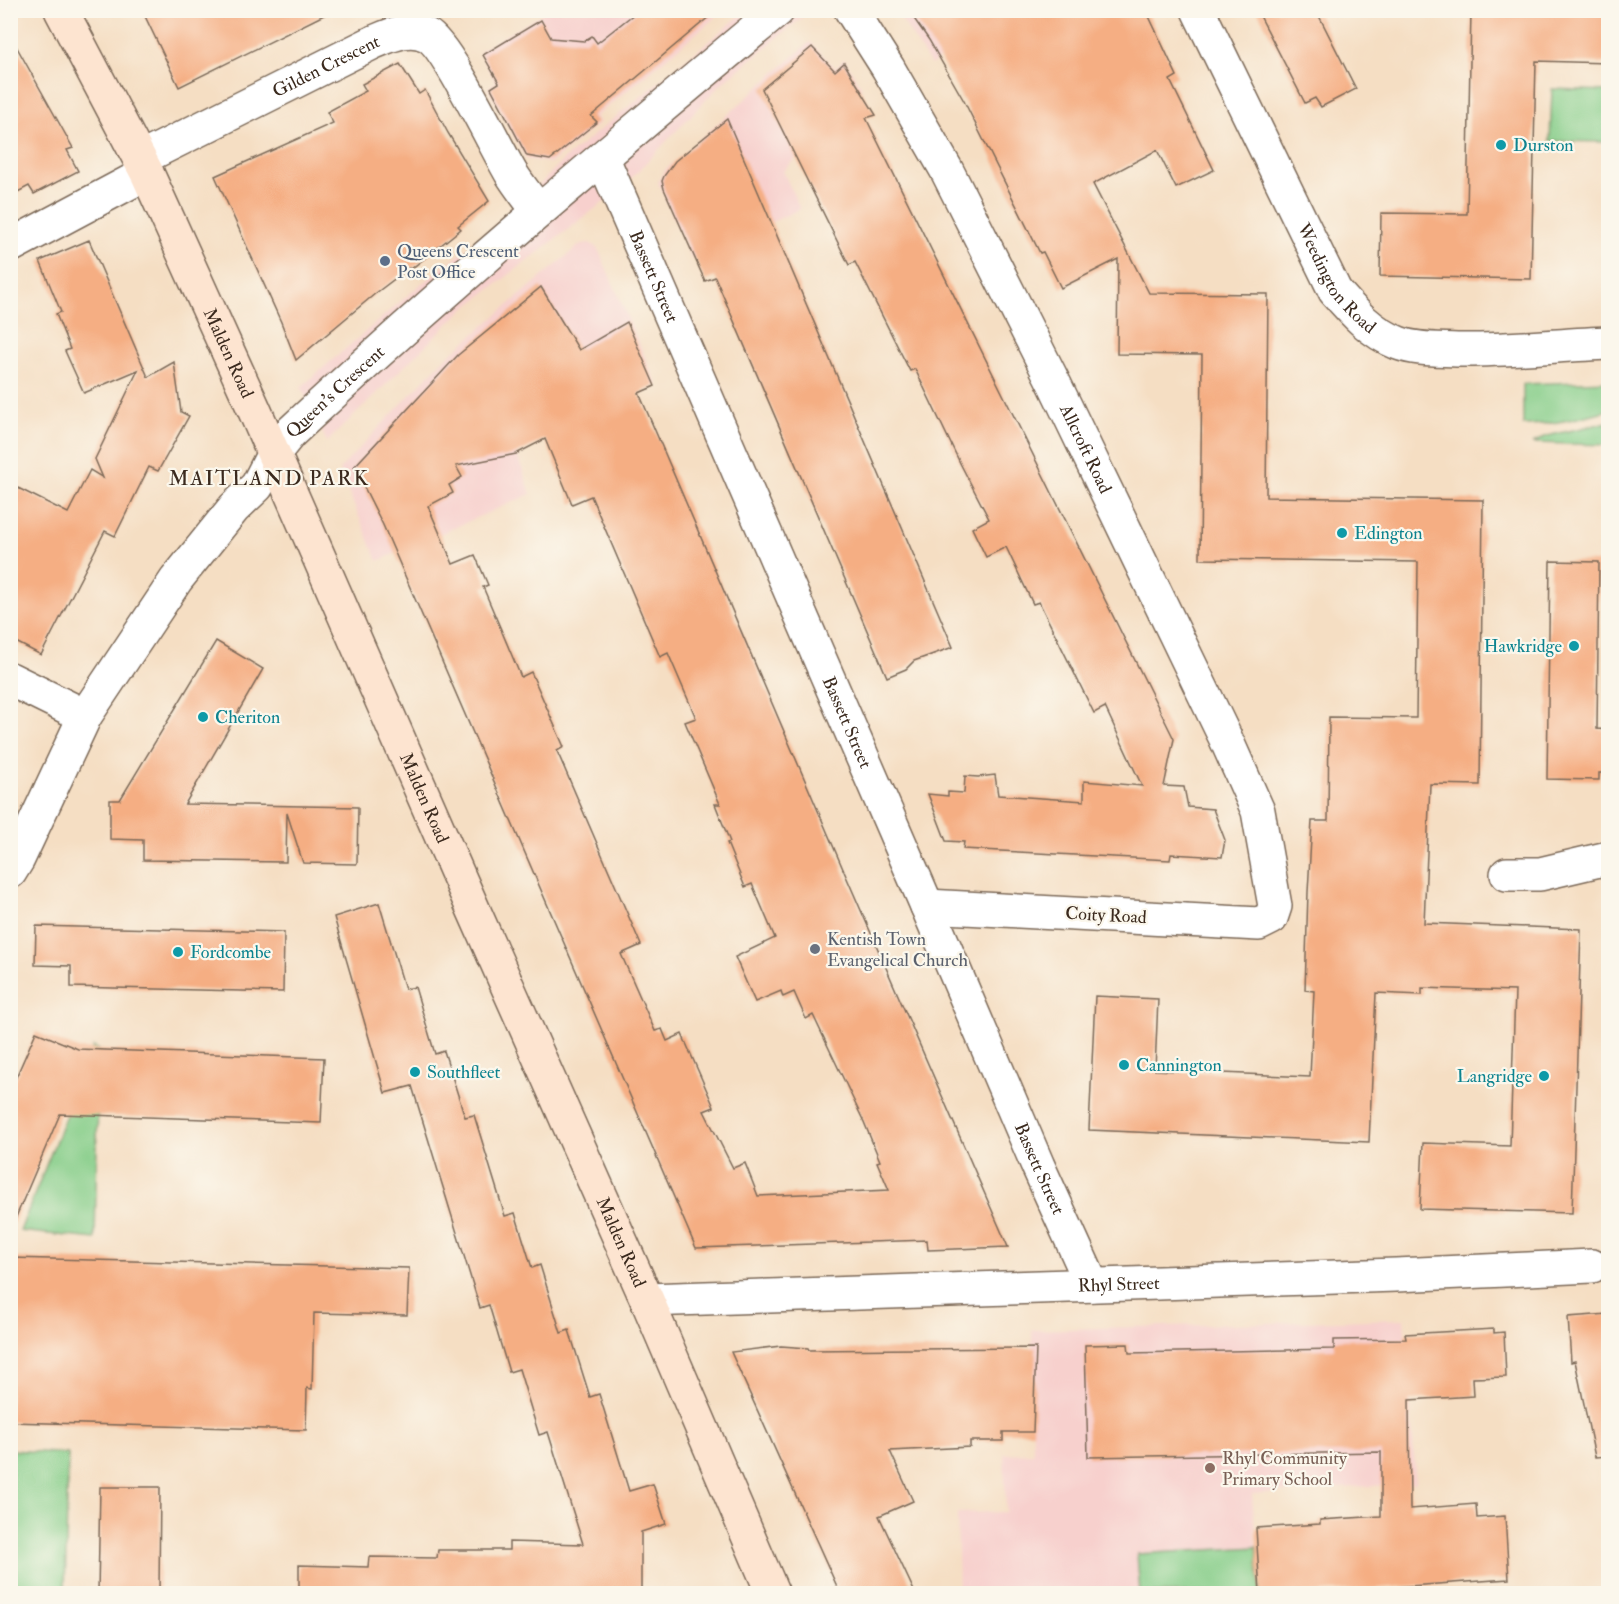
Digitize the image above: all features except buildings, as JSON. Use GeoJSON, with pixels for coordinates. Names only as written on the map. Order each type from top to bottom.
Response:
{"type":"FeatureCollection","features":[{"type":"Feature","properties":{"kind":"main road","name":"Malden Road"},"geometry":{"type":"LineString","coordinates":[[61,10],[144,166],[274,453],[647,1300],[773,1593]]}},
{"type":"Feature","properties":{"kind":"street","name":"Queen's Crescent"},"geometry":{"type":"LineString","coordinates":[[10,872],[85,716],[176,580],[234,507],[257,486],[274,453],[290,433],[438,298],[538,211],[603,159],[778,10]]}},
{"type":"Feature","properties":{"kind":"street","name":"Allcroft Road"},"geometry":{"type":"LineString","coordinates":[[851,10],[888,68],[946,169],[1055,385],[1248,786],[1258,811],[1275,906]]}},
{"type":"Feature","properties":{"kind":"street","name":"Weedington Road"},"geometry":{"type":"LineString","coordinates":[[1198,10],[1335,291],[1361,321],[1400,344],[1432,349],[1513,349],[1608,344]]}},
{"type":"Feature","properties":{"kind":"street","name":"Gilden Crescent"},"geometry":{"type":"LineString","coordinates":[[10,246],[144,166],[374,42],[405,31],[427,35],[438,44],[451,63],[513,176],[538,211]]}},
{"type":"Feature","properties":{"kind":"street","name":"Bassett Street"},"geometry":{"type":"LineString","coordinates":[[603,159],[1092,1286]]}},
{"type":"Feature","properties":{"kind":"street"},"geometry":{"type":"LineString","coordinates":[[10,679],[85,716]]}},
{"type":"Feature","properties":{"kind":"street"},"geometry":{"type":"LineString","coordinates":[[1507,874],[1540,874],[1608,858]]}},
{"type":"Feature","properties":{"kind":"street","name":"Coity Road"},"geometry":{"type":"LineString","coordinates":[[927,906],[1258,924],[1271,918],[1275,906]]}},
{"type":"Feature","properties":{"kind":"street","name":"Rhyl Street"},"geometry":{"type":"LineString","coordinates":[[647,1300],[1092,1286],[1592,1266]]}},
{"type":"Feature","properties":{"kind":"shaded area"},"geometry":{"type":"Polygon","coordinates":[[[547,11],[723,11],[595,117],[600,122],[551,163],[526,159],[488,88],[496,82],[480,54],[481,50],[547,11]]]}},
{"type":"Feature","properties":{"kind":"shaded area"},"geometry":{"type":"Polygon","coordinates":[[[746,11],[810,11],[721,84],[622,188],[458,314],[327,442],[301,387],[421,284],[507,219],[564,159],[746,11]]]}},
{"type":"Feature","properties":{"kind":"shaded area"},"geometry":{"type":"Polygon","coordinates":[[[896,11],[1004,11],[931,65],[896,11]]]}},
{"type":"Feature","properties":{"kind":"shaded area"},"geometry":{"type":"Polygon","coordinates":[[[810,42],[835,68],[844,59],[862,88],[829,111],[813,141],[783,171],[800,209],[692,259],[658,182],[665,170],[810,42]]]}},
{"type":"Feature","properties":{"kind":"shaded area"},"geometry":{"type":"Polygon","coordinates":[[[590,243],[598,249],[657,385],[595,412],[517,454],[531,494],[378,561],[339,470],[442,361],[581,244],[590,243]]]}},
{"type":"Feature","properties":{"kind":"shaded area","name":"Rhyl Community Primary School"},"geometry":{"type":"Polygon","coordinates":[[[1404,1319],[1416,1483],[1252,1494],[1260,1593],[959,1593],[957,1513],[1006,1512],[1004,1454],[1033,1453],[1032,1330],[1404,1319]]]}},
{"type":"Feature","properties":{"kind":"green space"},"geometry":{"type":"Polygon","coordinates":[[[1552,89],[1608,91],[1608,142],[1550,141],[1552,89]]]}},
{"type":"Feature","properties":{"kind":"green space"},"geometry":{"type":"Polygon","coordinates":[[[1608,381],[1608,410],[1556,422],[1523,425],[1523,384],[1608,381]]]}},
{"type":"Feature","properties":{"kind":"green space"},"geometry":{"type":"Polygon","coordinates":[[[1608,422],[1608,445],[1533,443],[1547,436],[1608,422]]]}},
{"type":"Feature","properties":{"kind":"green space"},"geometry":{"type":"Polygon","coordinates":[[[93,1047],[99,1050],[95,1239],[20,1231],[93,1047]]]}},
{"type":"Feature","properties":{"kind":"green space"},"geometry":{"type":"Polygon","coordinates":[[[11,1450],[68,1454],[65,1593],[11,1593],[11,1450]]]}},
{"type":"Feature","properties":{"kind":"green space"},"geometry":{"type":"Polygon","coordinates":[[[1257,1547],[1260,1593],[1140,1593],[1137,1554],[1257,1547]]]}},
{"type":"Feature","properties":{"kind":"place","name":"Durston"},"geometry":{"type":"Point","coordinates":[1501,145]}},
{"type":"Feature","properties":{"kind":"place","name":"Queens Crescent Post Office"},"geometry":{"type":"Point","coordinates":[385,261]}},
{"type":"Feature","properties":{"kind":"place","name":"Edington"},"geometry":{"type":"Point","coordinates":[1342,533]}},
{"type":"Feature","properties":{"kind":"place","name":"Hawkridge"},"geometry":{"type":"Point","coordinates":[1574,646]}},
{"type":"Feature","properties":{"kind":"place","name":"Cheriton"},"geometry":{"type":"Point","coordinates":[203,717]}},
{"type":"Feature","properties":{"kind":"place","name":"Kentish Town Evangelical Church"},"geometry":{"type":"Point","coordinates":[815,949]}},
{"type":"Feature","properties":{"kind":"place","name":"Fordcombe"},"geometry":{"type":"Point","coordinates":[178,952]}},
{"type":"Feature","properties":{"kind":"place","name":"Cannington"},"geometry":{"type":"Point","coordinates":[1124,1065]}},
{"type":"Feature","properties":{"kind":"place","name":"Southfleet"},"geometry":{"type":"Point","coordinates":[415,1072]}},
{"type":"Feature","properties":{"kind":"place","name":"Langridge"},"geometry":{"type":"Point","coordinates":[1544,1076]}},
{"type":"Feature","properties":{"kind":"place","name":"Rhyl Community Primary School"},"geometry":{"type":"Point","coordinates":[1210,1468]}},
{"type":"Feature","properties":{"kind":"district","name":"MAITLAND PARK"},"geometry":{"type":"Point","coordinates":[269,478]}}]}
